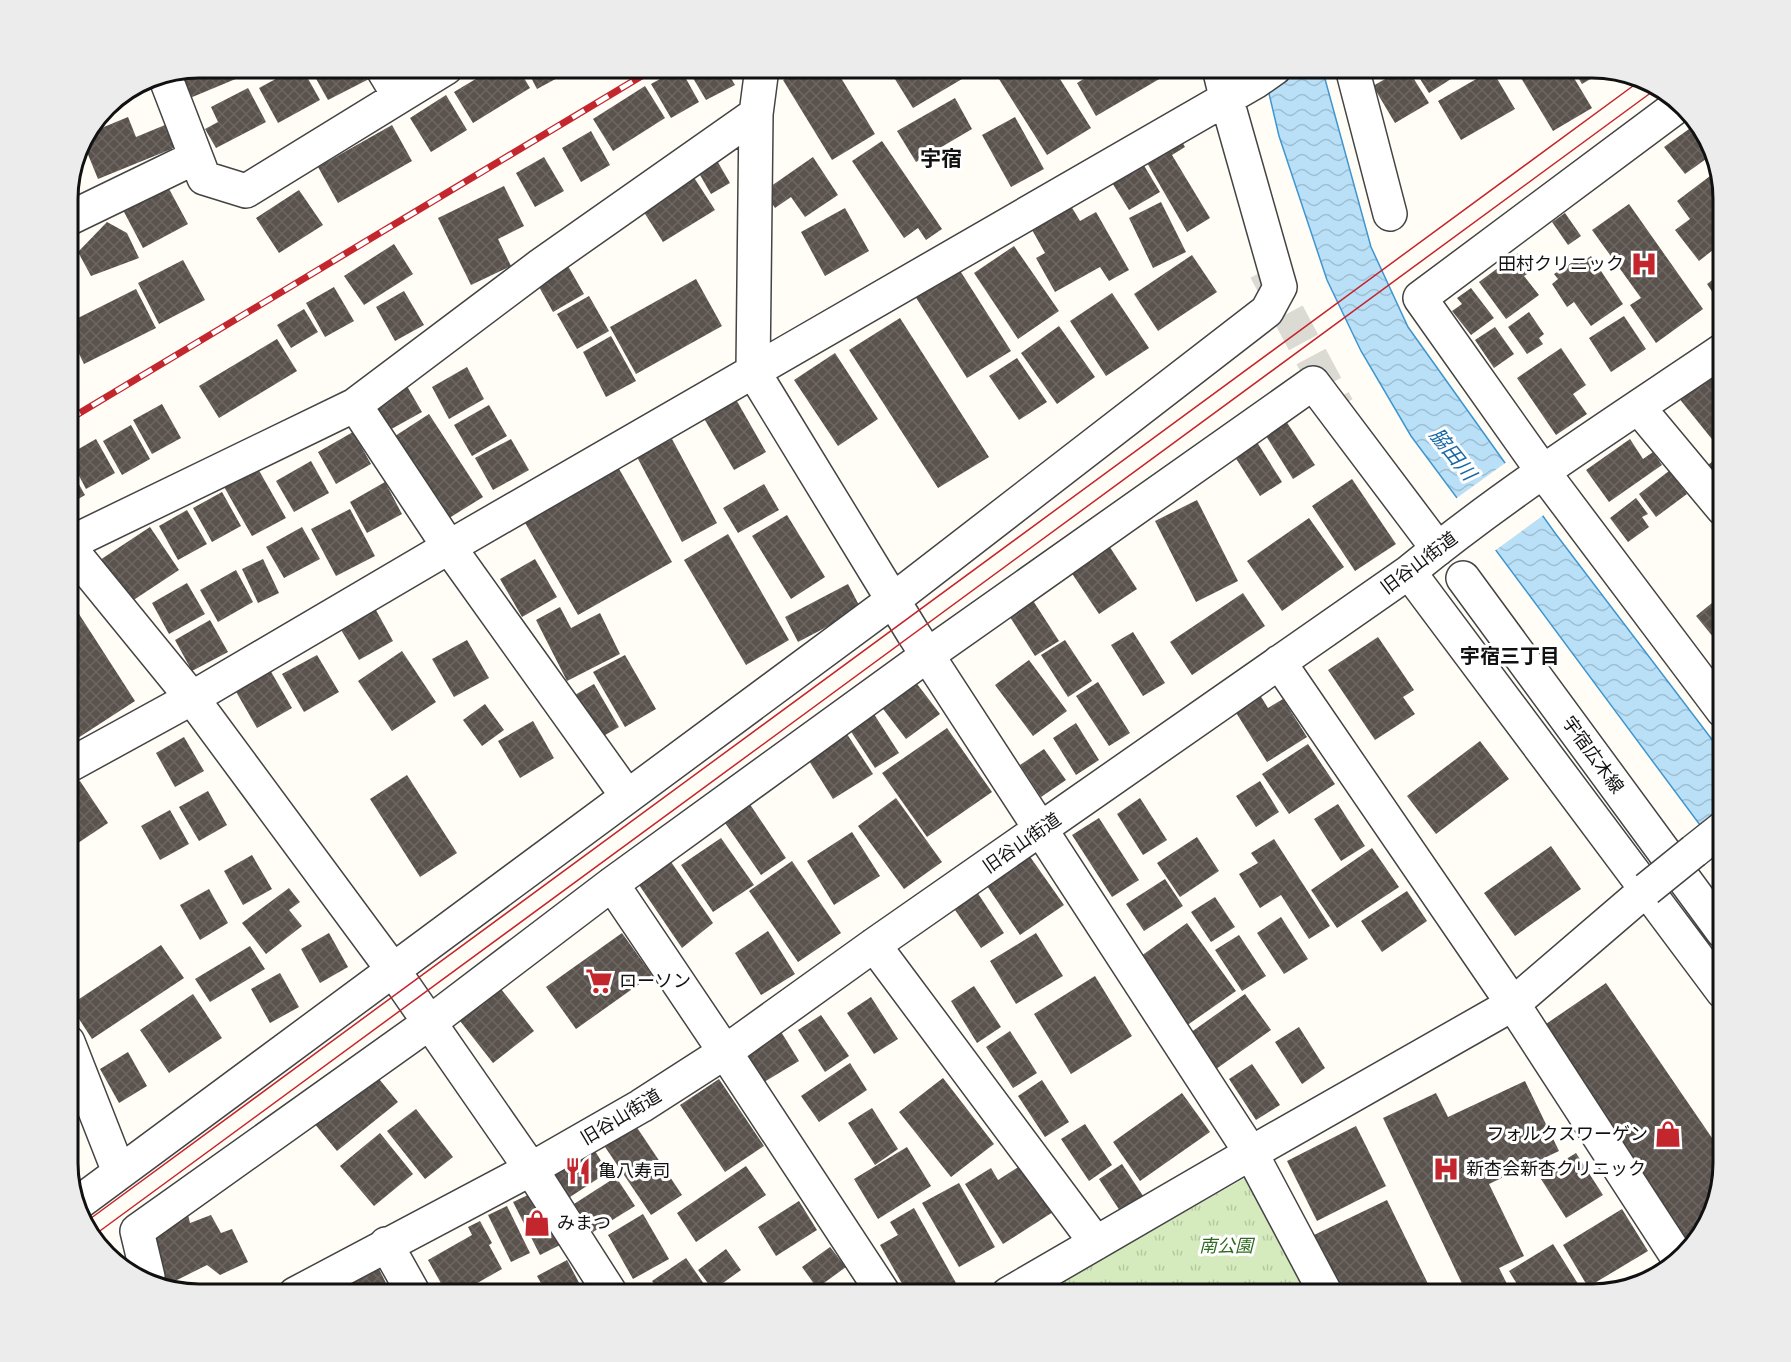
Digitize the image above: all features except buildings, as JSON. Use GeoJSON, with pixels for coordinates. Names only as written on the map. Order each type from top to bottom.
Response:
{"type":"FeatureCollection","features":[{"type":"Feature","properties":{"kind":"street"},"geometry":{"type":"LineString","coordinates":[[388,78],[399,96]]}},
{"type":"Feature","properties":{"kind":"street"},"geometry":{"type":"LineString","coordinates":[[167,82],[204,178],[246,191],[429,78]]}},
{"type":"Feature","properties":{"kind":"street"},"geometry":{"type":"LineString","coordinates":[[761,78],[756,114],[753,371],[893,600],[1251,1153],[1321,1284]]}},
{"type":"Feature","properties":{"kind":"street"},"geometry":{"type":"LineString","coordinates":[[78,761],[192,698],[753,371],[1223,82],[1247,78]]}},
{"type":"Feature","properties":{"kind":"street"},"geometry":{"type":"LineString","coordinates":[[1356,78],[1390,214]]}},
{"type":"Feature","properties":{"kind":"street"},"geometry":{"type":"LineString","coordinates":[[83,1199],[893,600],[1267,311],[1280,287],[1223,82]]}},
{"type":"Feature","properties":{"kind":"street"},"geometry":{"type":"LineString","coordinates":[[1673,109],[1420,298],[1536,478],[1713,697]]}},
{"type":"Feature","properties":{"kind":"street"},"geometry":{"type":"LineString","coordinates":[[78,540],[355,405],[541,265],[756,114]]}},
{"type":"Feature","properties":{"kind":"street"},"geometry":{"type":"LineString","coordinates":[[78,214],[196,158]]}},
{"type":"Feature","properties":{"kind":"street","name":"旧谷山街道"},"geometry":{"type":"LineString","coordinates":[[313,1284],[531,1169],[641,1106],[725,1052],[874,945],[1409,572],[1536,478],[1713,357]]}},
{"type":"Feature","properties":{"kind":"street"},"geometry":{"type":"LineString","coordinates":[[146,1272],[136,1231],[429,1023],[612,884],[929,654],[1313,383],[1438,549]]}},
{"type":"Feature","properties":{"kind":"street"},"geometry":{"type":"LineString","coordinates":[[355,405],[449,547],[627,796]]}},
{"type":"Feature","properties":{"kind":"street"},"geometry":{"type":"LineString","coordinates":[[1638,407],[1713,495]]}},
{"type":"Feature","properties":{"kind":"street"},"geometry":{"type":"LineString","coordinates":[[78,557],[192,698],[393,970],[531,1169],[605,1284]]}},
{"type":"Feature","properties":{"kind":"street"},"geometry":{"type":"LineString","coordinates":[[1409,572],[1713,977]]}},
{"type":"Feature","properties":{"kind":"street","name":"宇宿広木線"},"geometry":{"type":"LineString","coordinates":[[1463,578],[1713,917]]}},
{"type":"Feature","properties":{"kind":"street"},"geometry":{"type":"LineString","coordinates":[[1280,662],[1513,1004],[1674,1252]]}},
{"type":"Feature","properties":{"kind":"street"},"geometry":{"type":"LineString","coordinates":[[1025,1284],[1513,1004],[1708,840]]}},
{"type":"Feature","properties":{"kind":"street"},"geometry":{"type":"LineString","coordinates":[[612,884],[877,1284]]}},
{"type":"Feature","properties":{"kind":"street"},"geometry":{"type":"LineString","coordinates":[[874,945],[1096,1243]]}},
{"type":"Feature","properties":{"kind":"street"},"geometry":{"type":"LineString","coordinates":[[78,1075],[120,1172]]}},
{"type":"Feature","properties":{"kind":"street"},"geometry":{"type":"LineString","coordinates":[[386,1244],[408,1284]]}},
{"type":"Feature","properties":{"kind":"green space","name":"南公園"},"geometry":{"type":"Polygon","coordinates":[[[1245,1178],[1303,1284],[1058,1284],[1245,1178]]]}},
{"type":"Feature","properties":{"kind":"water","name":"脇田川"},"geometry":{"type":"Polygon","coordinates":[[[1265,78],[1325,78],[1371,247],[1408,327],[1555,533],[1713,741],[1713,843],[1411,436],[1361,351],[1327,280],[1279,136],[1265,78]]]}},
{"type":"Feature","properties":{"kind":"pier"},"geometry":{"type":"Polygon","coordinates":[[[1508,461],[1545,514],[1493,552],[1454,500],[1508,461]]]}},
{"type":"Feature","properties":{"kind":"tunnel"},"geometry":{"type":"LineString","coordinates":[[1265,270],[1338,407]]}},
{"type":"Feature","properties":{"kind":"tram line"},"geometry":{"type":"LineString","coordinates":[[91,1218],[1634,85]]}},
{"type":"Feature","properties":{"kind":"tram line"},"geometry":{"type":"LineString","coordinates":[[99,1231],[1651,93]]}},
{"type":"Feature","properties":{"kind":"railway"},"geometry":{"type":"LineString","coordinates":[[78,414],[638,78]]}},
{"type":"Feature","properties":{"kind":"place","name":"田村クリニック"},"geometry":{"type":"Point","coordinates":[1644,264]}},
{"type":"Feature","properties":{"kind":"place","name":"ローソン"},"geometry":{"type":"Point","coordinates":[599,981]}},
{"type":"Feature","properties":{"kind":"place","name":"フォルクスワーゲン"},"geometry":{"type":"Point","coordinates":[1668,1134]}},
{"type":"Feature","properties":{"kind":"place","name":"新杏会新杏クリニック"},"geometry":{"type":"Point","coordinates":[1446,1169]}},
{"type":"Feature","properties":{"kind":"place","name":"亀八寿司"},"geometry":{"type":"Point","coordinates":[578,1171]}},
{"type":"Feature","properties":{"kind":"place","name":"みまつ"},"geometry":{"type":"Point","coordinates":[537,1223]}},
{"type":"Feature","properties":{"kind":"district","name":"宇宿"},"geometry":{"type":"Point","coordinates":[941,159]}},
{"type":"Feature","properties":{"kind":"district","name":"宇宿三丁目"},"geometry":{"type":"Point","coordinates":[1510,656]}}]}
